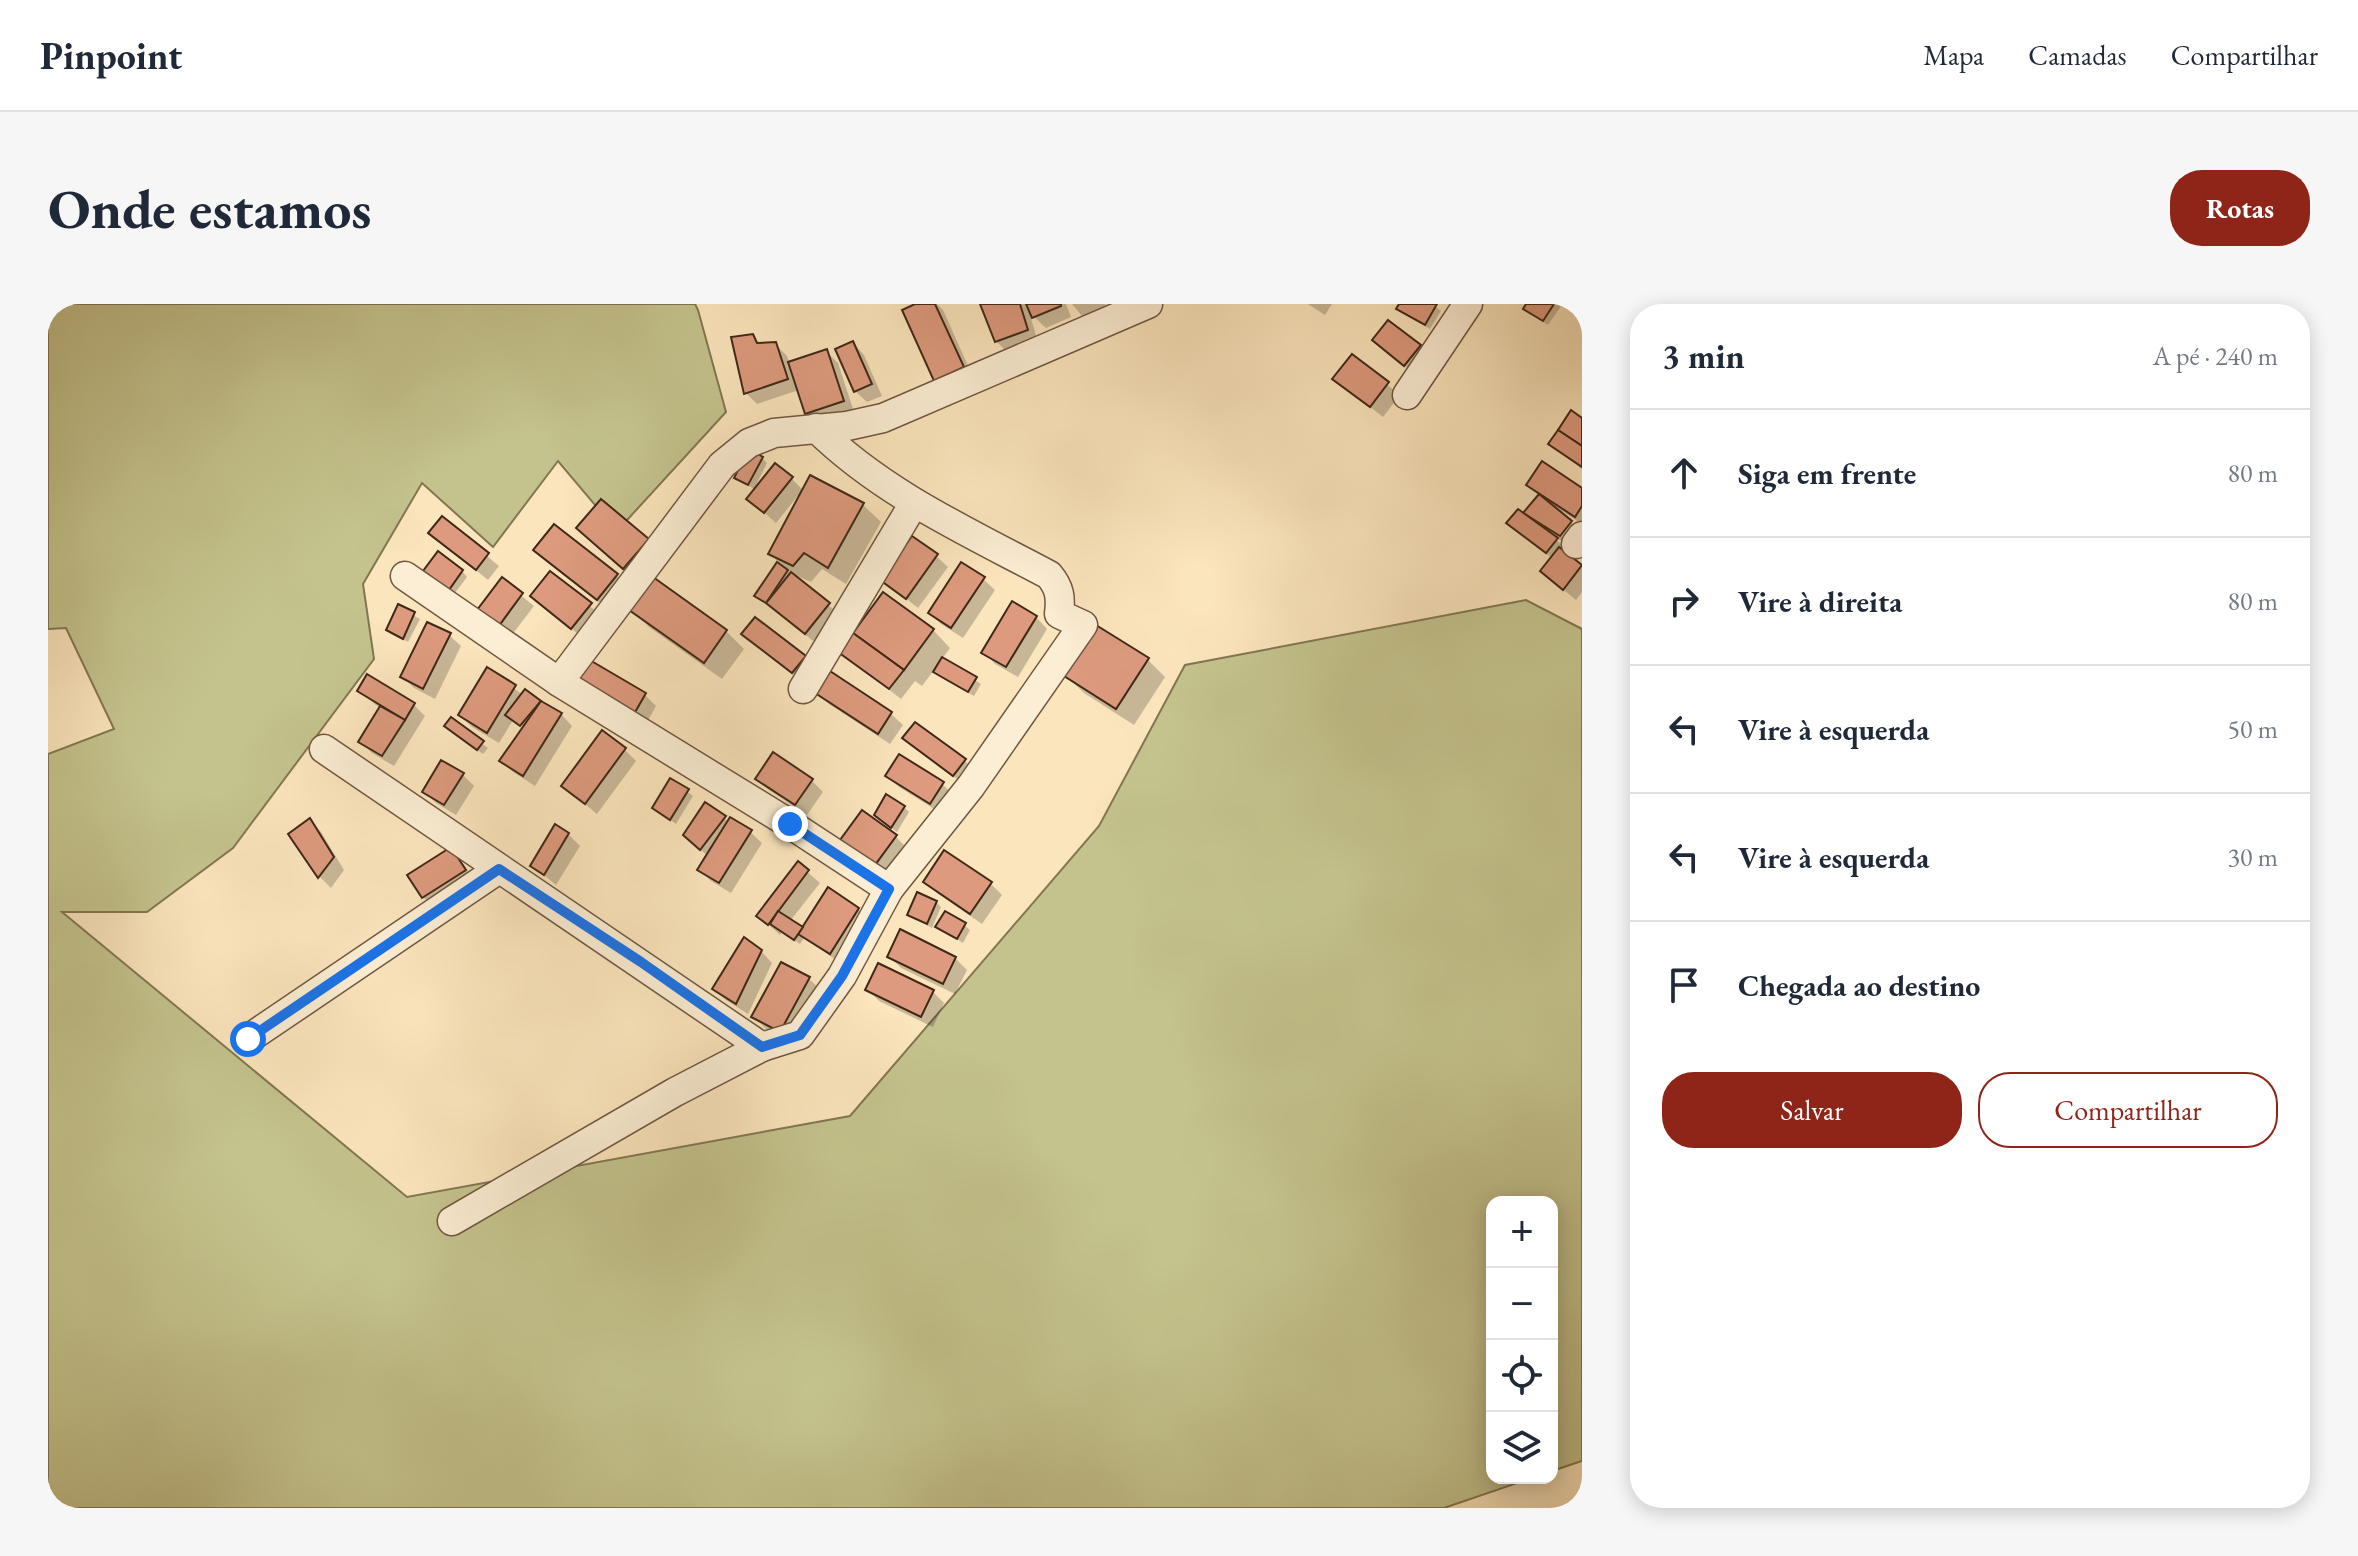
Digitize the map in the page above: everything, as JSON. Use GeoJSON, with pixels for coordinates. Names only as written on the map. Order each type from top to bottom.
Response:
{"type":"FeatureCollection","features":[{"type":"Feature","properties":{"kind":"street"},"geometry":{"type":"LineString","coordinates":[[559,682],[722,465],[749,443],[774,433],[847,426],[883,418],[1148,304]]}},
{"type":"Feature","properties":{"kind":"street"},"geometry":{"type":"LineString","coordinates":[[1407,395],[1468,304]]}},
{"type":"Feature","properties":{"kind":"street"},"geometry":{"type":"LineString","coordinates":[[452,1221],[675,1092],[762,1047],[800,1035],[842,976],[889,889],[971,786],[1083,625],[1059,614],[1057,585],[1049,575],[914,503],[848,458],[816,428]]}},
{"type":"Feature","properties":{"kind":"street"},"geometry":{"type":"LineString","coordinates":[[803,689],[914,503]]}},
{"type":"Feature","properties":{"kind":"street"},"geometry":{"type":"LineString","coordinates":[[405,576],[559,682],[790,824],[889,889]]}},
{"type":"Feature","properties":{"kind":"street"},"geometry":{"type":"LineString","coordinates":[[324,749],[762,1047]]}},
{"type":"Feature","properties":{"kind":"street"},"geometry":{"type":"LineString","coordinates":[[248,1039],[499,869]]}},
{"type":"Feature","properties":{"kind":"shaded area"},"geometry":{"type":"Polygon","coordinates":[[[48,304],[695,304],[726,412],[617,531],[558,461],[493,547],[422,483],[363,584],[374,659],[233,848],[147,912],[62,912],[407,1197],[850,1116],[1099,826],[1185,665],[1526,600],[1582,629],[1582,1461],[1558,1469],[1558,1196],[1486,1196],[1486,1484],[1514,1484],[1444,1508],[48,1508],[48,754],[114,729],[66,628],[48,629],[48,304]]]}},
{"type":"Feature","properties":{"kind":"building"},"geometry":{"type":"Polygon","coordinates":[[[915,304],[935,304],[964,367],[934,381],[902,310],[915,304]]]}},
{"type":"Feature","properties":{"kind":"building"},"geometry":{"type":"Polygon","coordinates":[[[980,304],[1020,304],[1028,330],[995,342],[980,304]]]}},
{"type":"Feature","properties":{"kind":"building"},"geometry":{"type":"Polygon","coordinates":[[[1026,304],[1061,304],[1061,306],[1032,318],[1026,304]]]}},
{"type":"Feature","properties":{"kind":"building"},"geometry":{"type":"Polygon","coordinates":[[[1399,304],[1437,304],[1425,325],[1396,309],[1399,304]]]}},
{"type":"Feature","properties":{"kind":"building"},"geometry":{"type":"Polygon","coordinates":[[[1526,304],[1554,304],[1543,321],[1523,309],[1526,304]]]}},
{"type":"Feature","properties":{"kind":"building"},"geometry":{"type":"Polygon","coordinates":[[[1388,320],[1421,345],[1404,366],[1372,340],[1388,320]]]}},
{"type":"Feature","properties":{"kind":"building"},"geometry":{"type":"Polygon","coordinates":[[[753,334],[757,343],[776,342],[788,379],[744,394],[731,337],[753,334]]]}},
{"type":"Feature","properties":{"kind":"building"},"geometry":{"type":"Polygon","coordinates":[[[853,341],[872,384],[854,392],[835,349],[853,341]]]}},
{"type":"Feature","properties":{"kind":"building"},"geometry":{"type":"Polygon","coordinates":[[[827,349],[844,401],[805,414],[788,362],[827,349]]]}},
{"type":"Feature","properties":{"kind":"building"},"geometry":{"type":"Polygon","coordinates":[[[1352,354],[1389,382],[1370,407],[1332,379],[1352,354]]]}},
{"type":"Feature","properties":{"kind":"building"},"geometry":{"type":"Polygon","coordinates":[[[1571,410],[1582,418],[1582,446],[1558,430],[1571,410]]]}},
{"type":"Feature","properties":{"kind":"building"},"geometry":{"type":"Polygon","coordinates":[[[1558,430],[1582,446],[1582,467],[1548,444],[1558,430]]]}},
{"type":"Feature","properties":{"kind":"building"},"geometry":{"type":"Polygon","coordinates":[[[749,449],[763,457],[748,485],[734,478],[749,449]]]}},
{"type":"Feature","properties":{"kind":"building"},"geometry":{"type":"Polygon","coordinates":[[[1542,461],[1582,488],[1582,506],[1575,517],[1526,485],[1542,461]]]}},
{"type":"Feature","properties":{"kind":"building"},"geometry":{"type":"Polygon","coordinates":[[[775,463],[793,477],[764,513],[746,499],[775,463]]]}},
{"type":"Feature","properties":{"kind":"building"},"geometry":{"type":"Polygon","coordinates":[[[810,475],[864,503],[828,568],[804,553],[793,566],[768,554],[810,475]]]}},
{"type":"Feature","properties":{"kind":"building"},"geometry":{"type":"Polygon","coordinates":[[[1539,494],[1572,521],[1560,536],[1523,513],[1539,494]]]}},
{"type":"Feature","properties":{"kind":"building"},"geometry":{"type":"Polygon","coordinates":[[[601,499],[649,539],[623,569],[576,528],[601,499]]]}},
{"type":"Feature","properties":{"kind":"building"},"geometry":{"type":"Polygon","coordinates":[[[1518,509],[1558,538],[1546,553],[1506,523],[1518,509]]]}},
{"type":"Feature","properties":{"kind":"building"},"geometry":{"type":"Polygon","coordinates":[[[442,516],[489,553],[476,570],[428,533],[442,516]]]}},
{"type":"Feature","properties":{"kind":"building"},"geometry":{"type":"Polygon","coordinates":[[[554,524],[618,574],[597,600],[533,550],[554,524]]]}},
{"type":"Feature","properties":{"kind":"building"},"geometry":{"type":"Polygon","coordinates":[[[912,536],[938,554],[906,599],[880,580],[912,536]]]}},
{"type":"Feature","properties":{"kind":"building"},"geometry":{"type":"Polygon","coordinates":[[[1559,547],[1582,565],[1563,590],[1540,571],[1559,547]]]}},
{"type":"Feature","properties":{"kind":"building"},"geometry":{"type":"Polygon","coordinates":[[[438,551],[463,570],[449,590],[423,571],[438,551]]]}},
{"type":"Feature","properties":{"kind":"building"},"geometry":{"type":"Polygon","coordinates":[[[777,562],[788,570],[766,603],[754,596],[777,562]]]}},
{"type":"Feature","properties":{"kind":"building"},"geometry":{"type":"Polygon","coordinates":[[[961,562],[985,577],[951,628],[928,613],[961,562]]]}},
{"type":"Feature","properties":{"kind":"building"},"geometry":{"type":"Polygon","coordinates":[[[550,571],[592,603],[571,629],[530,596],[550,571]]]}},
{"type":"Feature","properties":{"kind":"building"},"geometry":{"type":"Polygon","coordinates":[[[791,572],[830,603],[805,634],[766,603],[791,572]]]}},
{"type":"Feature","properties":{"kind":"building"},"geometry":{"type":"Polygon","coordinates":[[[502,577],[523,593],[496,630],[474,614],[502,577]]]}},
{"type":"Feature","properties":{"kind":"building"},"geometry":{"type":"Polygon","coordinates":[[[653,577],[727,630],[704,663],[629,610],[653,577]]]}},
{"type":"Feature","properties":{"kind":"building"},"geometry":{"type":"Polygon","coordinates":[[[883,592],[934,629],[904,670],[853,633],[883,592]]]}},
{"type":"Feature","properties":{"kind":"building"},"geometry":{"type":"Polygon","coordinates":[[[1012,601],[1037,616],[1006,667],[981,653],[1012,601]]]}},
{"type":"Feature","properties":{"kind":"building"},"geometry":{"type":"Polygon","coordinates":[[[398,604],[415,612],[403,639],[386,630],[398,604]]]}},
{"type":"Feature","properties":{"kind":"building"},"geometry":{"type":"Polygon","coordinates":[[[755,617],[806,656],[792,673],[741,634],[755,617]]]}},
{"type":"Feature","properties":{"kind":"building"},"geometry":{"type":"Polygon","coordinates":[[[427,622],[451,633],[423,689],[400,677],[427,622]]]}},
{"type":"Feature","properties":{"kind":"building"},"geometry":{"type":"Polygon","coordinates":[[[1096,625],[1149,658],[1116,709],[1064,676],[1096,625]]]}},
{"type":"Feature","properties":{"kind":"building"},"geometry":{"type":"Polygon","coordinates":[[[853,633],[904,670],[889,689],[838,652],[853,633]]]}},
{"type":"Feature","properties":{"kind":"building"},"geometry":{"type":"Polygon","coordinates":[[[942,657],[977,677],[968,692],[933,672],[942,657]]]}},
{"type":"Feature","properties":{"kind":"building"},"geometry":{"type":"Polygon","coordinates":[[[588,659],[646,693],[634,714],[576,679],[588,659]]]}},
{"type":"Feature","properties":{"kind":"building"},"geometry":{"type":"Polygon","coordinates":[[[487,667],[516,685],[487,733],[458,715],[487,667]]]}},
{"type":"Feature","properties":{"kind":"building"},"geometry":{"type":"Polygon","coordinates":[[[830,671],[892,712],[878,734],[815,693],[830,671]]]}},
{"type":"Feature","properties":{"kind":"building"},"geometry":{"type":"Polygon","coordinates":[[[367,674],[415,703],[405,720],[357,691],[367,674]]]}},
{"type":"Feature","properties":{"kind":"building"},"geometry":{"type":"Polygon","coordinates":[[[525,689],[541,701],[520,726],[505,715],[525,689]]]}},
{"type":"Feature","properties":{"kind":"building"},"geometry":{"type":"Polygon","coordinates":[[[541,701],[562,713],[523,776],[499,761],[541,701]]]}},
{"type":"Feature","properties":{"kind":"building"},"geometry":{"type":"Polygon","coordinates":[[[380,706],[405,720],[382,756],[358,742],[380,706]]]}},
{"type":"Feature","properties":{"kind":"building"},"geometry":{"type":"Polygon","coordinates":[[[451,717],[484,741],[477,750],[444,726],[451,717]]]}},
{"type":"Feature","properties":{"kind":"building"},"geometry":{"type":"Polygon","coordinates":[[[915,722],[966,759],[953,776],[902,738],[915,722]]]}},
{"type":"Feature","properties":{"kind":"building"},"geometry":{"type":"Polygon","coordinates":[[[602,730],[626,748],[585,804],[561,786],[602,730]]]}},
{"type":"Feature","properties":{"kind":"building"},"geometry":{"type":"Polygon","coordinates":[[[773,752],[813,779],[795,805],[755,779],[773,752]]]}},
{"type":"Feature","properties":{"kind":"building"},"geometry":{"type":"Polygon","coordinates":[[[899,754],[944,782],[930,804],[885,776],[899,754]]]}},
{"type":"Feature","properties":{"kind":"building"},"geometry":{"type":"Polygon","coordinates":[[[441,760],[464,773],[444,805],[422,792],[441,760]]]}},
{"type":"Feature","properties":{"kind":"building"},"geometry":{"type":"Polygon","coordinates":[[[670,778],[689,789],[670,820],[652,808],[670,778]]]}},
{"type":"Feature","properties":{"kind":"building"},"geometry":{"type":"Polygon","coordinates":[[[886,794],[905,806],[891,828],[874,815],[886,794]]]}},
{"type":"Feature","properties":{"kind":"building"},"geometry":{"type":"Polygon","coordinates":[[[705,802],[726,816],[700,850],[683,835],[705,802]]]}},
{"type":"Feature","properties":{"kind":"building"},"geometry":{"type":"Polygon","coordinates":[[[862,810],[897,835],[875,865],[840,840],[862,810]]]}},
{"type":"Feature","properties":{"kind":"building"},"geometry":{"type":"Polygon","coordinates":[[[730,817],[752,830],[719,883],[697,870],[730,817]]]}},
{"type":"Feature","properties":{"kind":"building"},"geometry":{"type":"Polygon","coordinates":[[[310,818],[334,857],[318,878],[288,834],[310,818]]]}},
{"type":"Feature","properties":{"kind":"building"},"geometry":{"type":"Polygon","coordinates":[[[555,824],[569,833],[544,875],[530,866],[555,824]]]}},
{"type":"Feature","properties":{"kind":"building"},"geometry":{"type":"Polygon","coordinates":[[[451,847],[466,870],[422,898],[407,875],[451,847]]]}},
{"type":"Feature","properties":{"kind":"building"},"geometry":{"type":"Polygon","coordinates":[[[944,850],[992,882],[970,914],[923,882],[944,850]]]}},
{"type":"Feature","properties":{"kind":"building"},"geometry":{"type":"Polygon","coordinates":[[[798,861],[809,870],[768,925],[756,916],[798,861]]]}},
{"type":"Feature","properties":{"kind":"building"},"geometry":{"type":"Polygon","coordinates":[[[828,887],[859,908],[830,954],[798,934],[828,887]]]}},
{"type":"Feature","properties":{"kind":"building"},"geometry":{"type":"Polygon","coordinates":[[[917,892],[937,901],[927,924],[907,915],[917,892]]]}},
{"type":"Feature","properties":{"kind":"building"},"geometry":{"type":"Polygon","coordinates":[[[778,911],[803,927],[794,940],[770,924],[778,911]]]}},
{"type":"Feature","properties":{"kind":"building"},"geometry":{"type":"Polygon","coordinates":[[[945,911],[966,923],[957,939],[935,927],[945,911]]]}},
{"type":"Feature","properties":{"kind":"building"},"geometry":{"type":"Polygon","coordinates":[[[900,929],[956,957],[943,984],[887,957],[900,929]]]}},
{"type":"Feature","properties":{"kind":"building"},"geometry":{"type":"Polygon","coordinates":[[[744,937],[762,950],[736,1004],[712,989],[744,937]]]}},
{"type":"Feature","properties":{"kind":"building"},"geometry":{"type":"Polygon","coordinates":[[[781,962],[810,977],[780,1032],[751,1017],[781,962]]]}},
{"type":"Feature","properties":{"kind":"building"},"geometry":{"type":"Polygon","coordinates":[[[878,963],[934,990],[921,1017],[865,990],[878,963]]]}},
{"type":"Feature","properties":{"kind":"route"},"geometry":{"type":"LineString","coordinates":[[248,1039],[499,869],[641,962],[762,1047],[800,1035],[842,976],[889,889],[790,824]]}}]}
